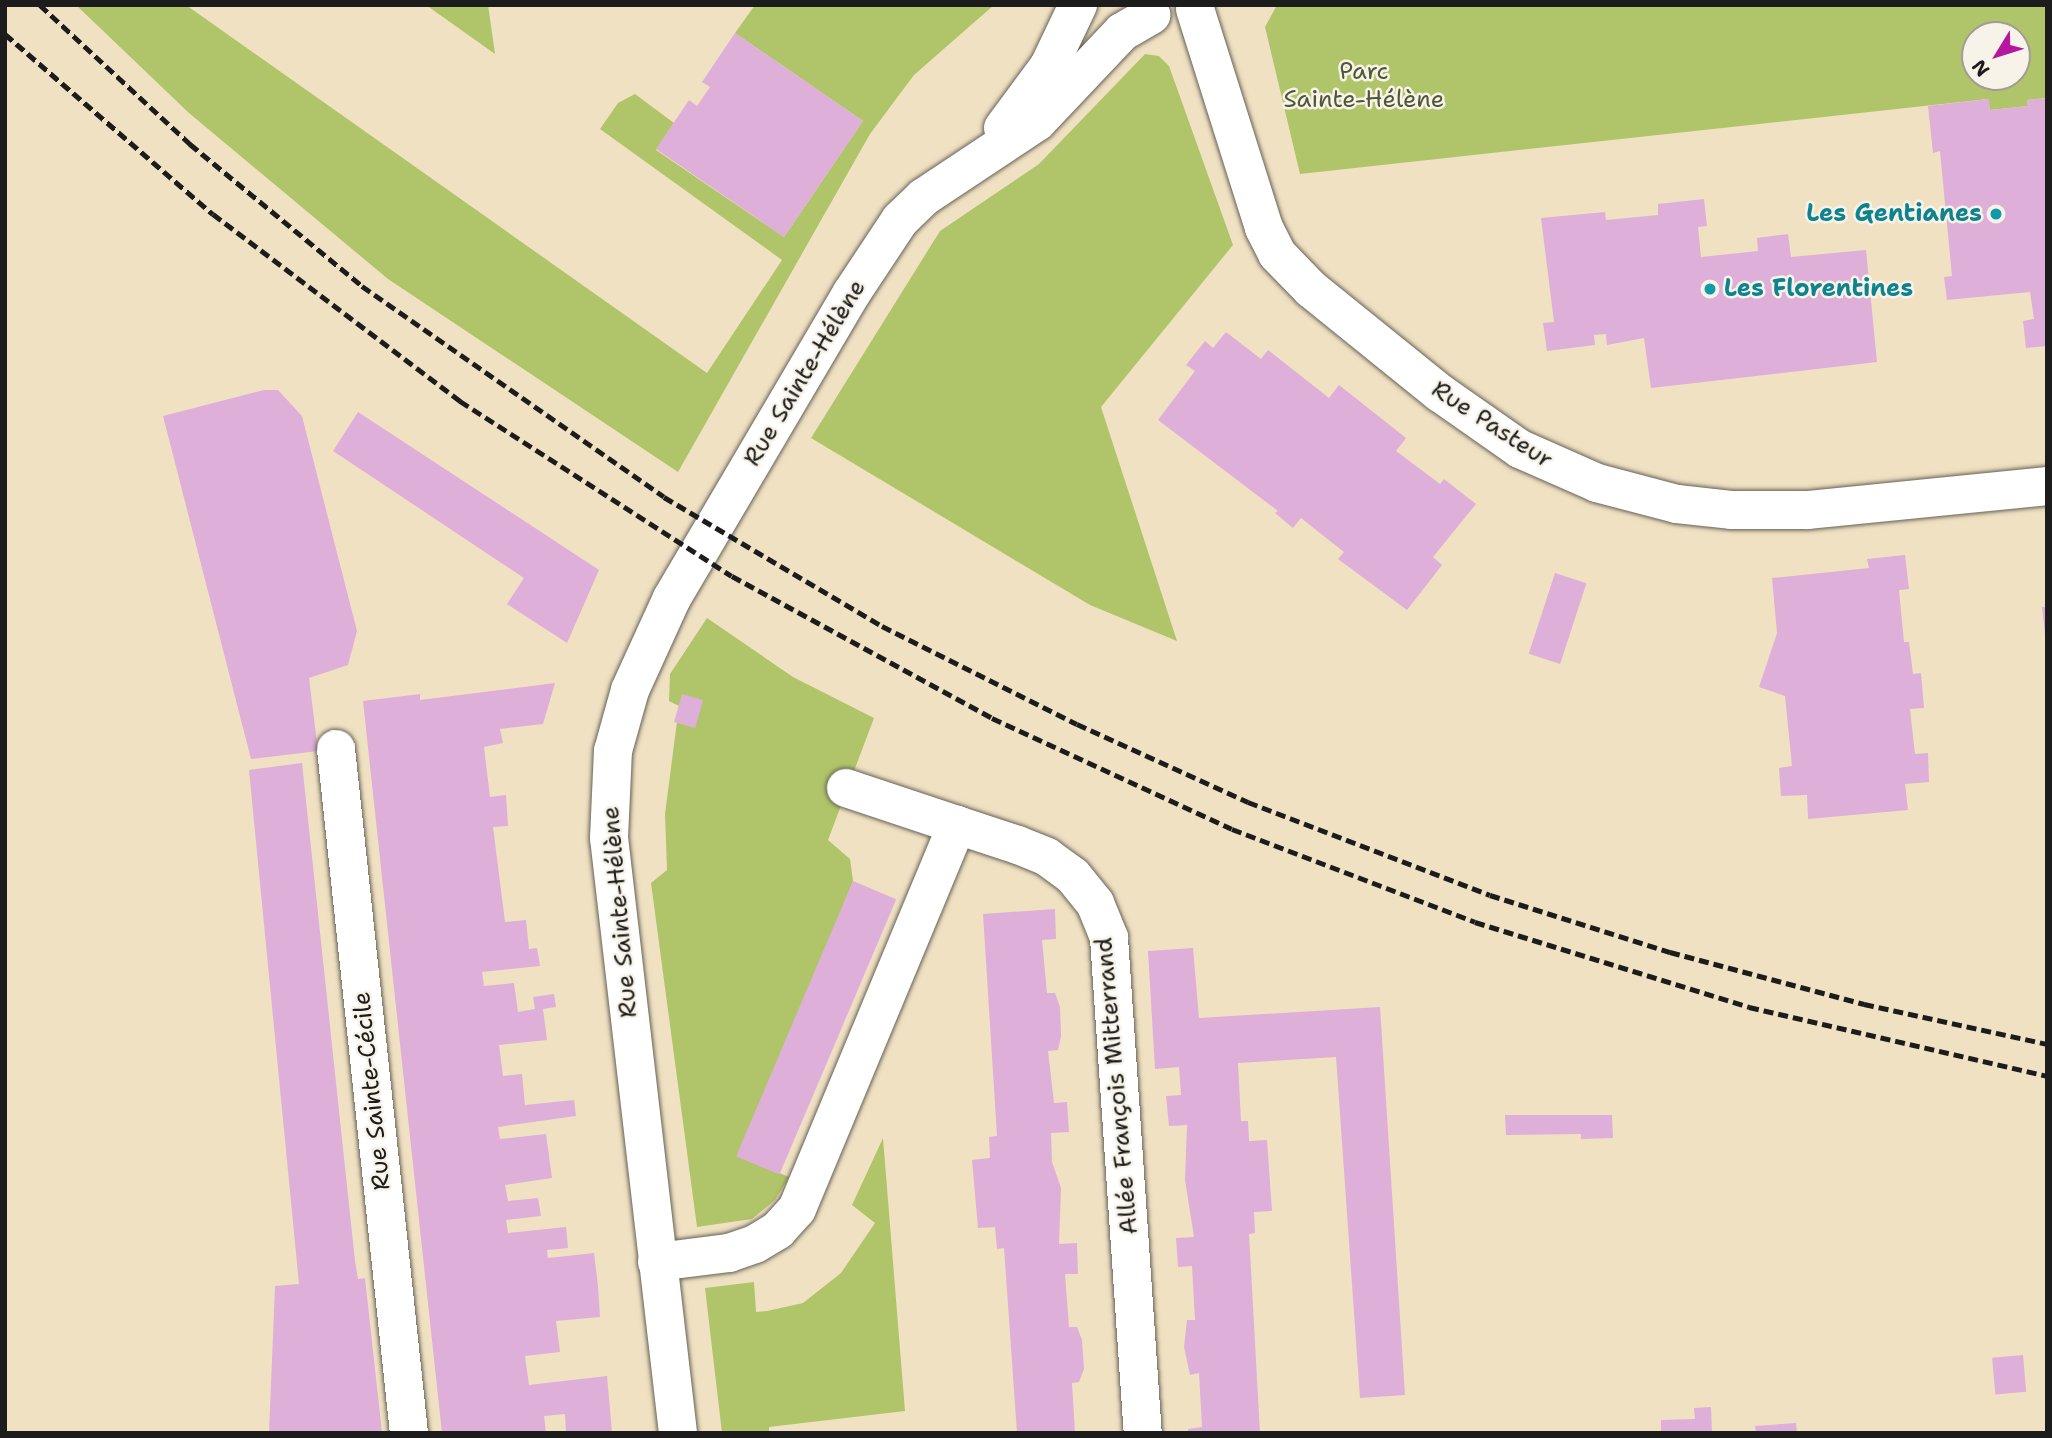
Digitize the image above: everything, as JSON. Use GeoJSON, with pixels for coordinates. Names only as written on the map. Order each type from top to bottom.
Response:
{"type":"FeatureCollection","features":[{"type":"Feature","properties":{"kind":"street","name":"Rue Sainte-Hélène"},"geometry":{"type":"LineString","coordinates":[[972,164],[1049,66],[1078,5]]}},
{"type":"Feature","properties":{"kind":"street"},"geometry":{"type":"LineString","coordinates":[[1137,10],[1199,7]]}},
{"type":"Feature","properties":{"kind":"street","name":"Rue Pasteur"},"geometry":{"type":"LineString","coordinates":[[1199,7],[1264,228],[1277,254],[1311,289],[1354,324],[1520,449],[1597,483],[1677,504],[1731,510],[1808,510],[2047,486]]}},
{"type":"Feature","properties":{"kind":"street","name":"Rue Sainte-Hélène"},"geometry":{"type":"LineString","coordinates":[[678,1433],[609,838],[613,751],[621,719],[648,644],[673,598],[876,253],[924,197],[1037,122],[1122,32],[1137,10]]}},
{"type":"Feature","properties":{"kind":"street","name":"Rue Sainte-Cécile"},"geometry":{"type":"LineString","coordinates":[[336,749],[409,1433]]}},
{"type":"Feature","properties":{"kind":"street","name":"Allée François Mitterrand"},"geometry":{"type":"LineString","coordinates":[[846,788],[1047,857],[1073,876],[1094,903],[1109,938],[1143,1433]]}},
{"type":"Feature","properties":{"kind":"street"},"geometry":{"type":"LineString","coordinates":[[657,1262],[729,1253],[755,1244],[778,1230],[797,1209],[957,825]]}},
{"type":"Feature","properties":{"kind":"green space"},"geometry":{"type":"Polygon","coordinates":[[[76,5],[186,5],[707,373],[782,260],[600,129],[618,103],[635,94],[674,123],[656,150],[784,237],[863,121],[735,33],[755,5],[994,5],[914,75],[870,134],[678,472],[388,279],[189,113],[76,5]]]}},
{"type":"Feature","properties":{"kind":"green space"},"geometry":{"type":"Polygon","coordinates":[[[426,5],[488,5],[495,54],[426,5]]]}},
{"type":"Feature","properties":{"kind":"green space","name":"Parc Sainte-Hélène"},"geometry":{"type":"Polygon","coordinates":[[[1277,5],[2047,5],[2047,98],[2027,100],[2028,106],[1990,110],[1988,99],[1300,174],[1265,27],[1277,5]]]}},
{"type":"Feature","properties":{"kind":"green space"},"geometry":{"type":"Polygon","coordinates":[[[1145,54],[1159,56],[1169,66],[1233,245],[1101,407],[1177,641],[1090,605],[811,438],[940,231],[1039,164],[1145,54]]]}},
{"type":"Feature","properties":{"kind":"green space"},"geometry":{"type":"Polygon","coordinates":[[[707,618],[793,677],[874,718],[828,840],[850,859],[853,881],[746,1159],[789,1177],[775,1200],[752,1219],[697,1227],[651,883],[667,870],[665,814],[679,706],[669,701],[670,674],[707,618]]]}},
{"type":"Feature","properties":{"kind":"green space"},"geometry":{"type":"Polygon","coordinates":[[[883,1138],[905,1411],[769,1427],[769,1433],[722,1433],[705,1288],[754,1282],[756,1312],[767,1311],[803,1303],[841,1273],[875,1223],[852,1205],[883,1138]]]}},
{"type":"Feature","properties":{"kind":"building"},"geometry":{"type":"Polygon","coordinates":[[[735,33],[863,121],[784,237],[656,149],[689,100],[697,106],[710,87],[702,82],[735,33]]]}},
{"type":"Feature","properties":{"kind":"building","name":"Les Gentianes"},"geometry":{"type":"Polygon","coordinates":[[[2047,98],[2047,346],[2026,348],[2023,321],[2034,319],[2030,292],[1947,300],[1944,277],[1952,276],[1940,151],[1933,153],[1928,106],[1989,99],[1990,110],[2028,106],[2027,100],[2047,98]]]}},
{"type":"Feature","properties":{"kind":"building","name":"Les Florentines"},"geometry":{"type":"Polygon","coordinates":[[[1704,199],[1707,226],[1698,227],[1701,257],[1758,251],[1757,238],[1788,234],[1791,257],[1866,250],[1877,362],[1651,388],[1644,338],[1607,345],[1606,334],[1594,335],[1595,345],[1547,351],[1543,323],[1554,322],[1541,218],[1605,212],[1606,220],[1658,215],[1658,204],[1704,199]]]}},
{"type":"Feature","properties":{"kind":"building"},"geometry":{"type":"Polygon","coordinates":[[[1226,332],[1261,359],[1268,350],[1329,398],[1339,385],[1406,438],[1396,451],[1440,484],[1444,479],[1476,504],[1433,557],[1442,565],[1407,610],[1338,559],[1344,552],[1301,518],[1293,528],[1275,513],[1278,511],[1158,420],[1195,371],[1186,365],[1205,341],[1213,348],[1226,332]]]}},
{"type":"Feature","properties":{"kind":"building"},"geometry":{"type":"Polygon","coordinates":[[[264,390],[278,390],[302,416],[357,631],[348,665],[309,678],[318,751],[251,759],[163,416],[264,390]]]}},
{"type":"Feature","properties":{"kind":"building"},"geometry":{"type":"Polygon","coordinates":[[[358,412],[599,570],[567,643],[507,604],[524,578],[333,451],[358,412]]]}},
{"type":"Feature","properties":{"kind":"building"},"geometry":{"type":"Polygon","coordinates":[[[1905,555],[1909,589],[1899,590],[1904,642],[1909,642],[1913,674],[1921,673],[1924,708],[1910,709],[1915,754],[1928,753],[1929,782],[1905,784],[1908,810],[1808,819],[1807,795],[1781,796],[1779,768],[1792,766],[1785,696],[1759,687],[1777,633],[1772,578],[1869,568],[1867,559],[1905,555]]]}},
{"type":"Feature","properties":{"kind":"building"},"geometry":{"type":"Polygon","coordinates":[[[1555,573],[1586,583],[1560,664],[1529,654],[1555,573]]]}},
{"type":"Feature","properties":{"kind":"building"},"geometry":{"type":"Polygon","coordinates":[[[2042,607],[2047,607],[2045,635],[2042,607]]]}},
{"type":"Feature","properties":{"kind":"building"},"geometry":{"type":"Polygon","coordinates":[[[555,683],[543,724],[500,729],[503,743],[484,747],[490,797],[506,795],[508,826],[493,827],[505,922],[526,920],[529,949],[537,948],[540,966],[482,972],[484,986],[514,983],[518,1012],[535,1009],[533,997],[554,994],[556,1007],[543,1009],[547,1040],[499,1045],[503,1076],[522,1074],[525,1105],[574,1100],[576,1116],[498,1127],[500,1139],[546,1134],[552,1178],[505,1185],[508,1201],[538,1198],[541,1216],[506,1220],[508,1233],[566,1227],[568,1248],[547,1250],[548,1258],[594,1253],[598,1286],[600,1317],[556,1321],[560,1352],[525,1356],[529,1385],[607,1376],[612,1433],[566,1433],[565,1414],[544,1416],[546,1433],[442,1433],[363,701],[420,694],[420,700],[555,683]]]}},
{"type":"Feature","properties":{"kind":"building"},"geometry":{"type":"Polygon","coordinates":[[[682,694],[703,700],[695,728],[674,722],[682,694]]]}},
{"type":"Feature","properties":{"kind":"building"},"geometry":{"type":"Polygon","coordinates":[[[302,763],[355,1261],[358,1279],[365,1278],[382,1433],[269,1433],[275,1286],[299,1284],[249,770],[302,763]]]}},
{"type":"Feature","properties":{"kind":"building"},"geometry":{"type":"Polygon","coordinates":[[[853,881],[896,899],[779,1175],[736,1156],[853,881]]]}},
{"type":"Feature","properties":{"kind":"building"},"geometry":{"type":"Polygon","coordinates":[[[1055,909],[1056,939],[1042,940],[1047,993],[1055,993],[1060,1007],[1061,1036],[1058,1050],[1048,1051],[1054,1103],[1067,1102],[1069,1132],[1051,1133],[1052,1162],[1061,1188],[1059,1244],[1077,1243],[1078,1274],[1065,1274],[1069,1327],[1077,1327],[1082,1340],[1084,1369],[1079,1382],[1072,1383],[1075,1433],[1017,1433],[1004,1248],[997,1249],[995,1227],[978,1228],[972,1160],[990,1158],[989,1137],[997,1136],[983,914],[1055,909]]]}},
{"type":"Feature","properties":{"kind":"building"},"geometry":{"type":"Polygon","coordinates":[[[1193,948],[1199,1018],[1380,1007],[1405,1395],[1360,1398],[1336,1057],[1238,1063],[1241,1121],[1248,1121],[1249,1141],[1267,1140],[1272,1211],[1254,1212],[1255,1233],[1249,1234],[1260,1433],[1188,1433],[1188,1429],[1202,1427],[1199,1373],[1190,1375],[1184,1347],[1187,1320],[1195,1320],[1192,1266],[1178,1267],[1176,1238],[1194,1237],[1185,1180],[1187,1125],[1169,1126],[1166,1096],[1181,1095],[1179,1067],[1155,1069],[1148,951],[1193,948]]]}},
{"type":"Feature","properties":{"kind":"building"},"geometry":{"type":"Polygon","coordinates":[[[1505,1115],[1612,1115],[1613,1138],[1581,1139],[1581,1134],[1506,1135],[1505,1115]]]}},
{"type":"Feature","properties":{"kind":"building"},"geometry":{"type":"Polygon","coordinates":[[[2023,1355],[2026,1392],[1995,1395],[1992,1358],[2023,1355]]]}},
{"type":"Feature","properties":{"kind":"building"},"geometry":{"type":"Polygon","coordinates":[[[1711,1407],[1712,1433],[1661,1433],[1661,1420],[1695,1419],[1694,1408],[1711,1407]]]}},
{"type":"Feature","properties":{"kind":"building"},"geometry":{"type":"Polygon","coordinates":[[[1796,1423],[1797,1433],[1756,1433],[1755,1426],[1796,1423]]]}},
{"type":"Feature","properties":{"kind":"railway"},"geometry":{"type":"LineString","coordinates":[[40,5],[190,144],[362,286],[664,497],[882,626],[1077,724],[1248,802],[1490,895],[1670,952],[1864,1004],[2047,1044]]}},
{"type":"Feature","properties":{"kind":"railway"},"geometry":{"type":"LineString","coordinates":[[5,34],[213,214],[460,401],[732,576],[992,718],[1232,829],[1475,922],[1749,1007],[2047,1076]]}},
{"type":"Feature","properties":{"kind":"place","name":"Les Gentianes"},"geometry":{"type":"Point","coordinates":[1996,214]}},
{"type":"Feature","properties":{"kind":"place","name":"Les Florentines"},"geometry":{"type":"Point","coordinates":[1710,289]}}]}
